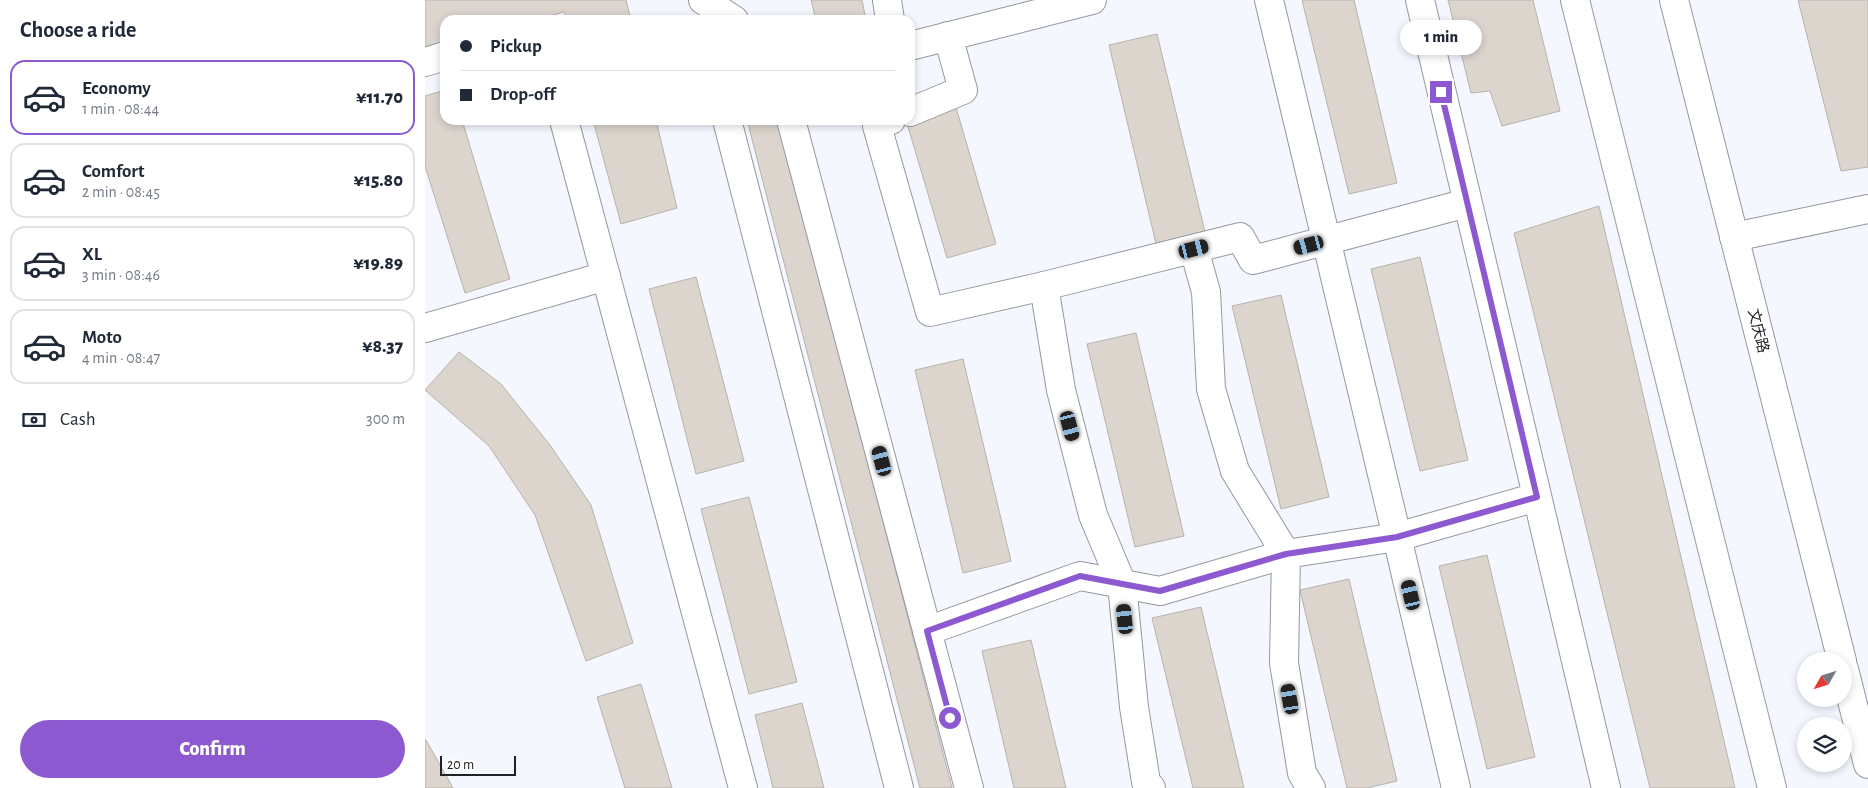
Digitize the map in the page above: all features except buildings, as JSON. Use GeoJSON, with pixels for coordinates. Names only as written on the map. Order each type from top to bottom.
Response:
{"type":"FeatureCollection","features":[{"type":"Feature","properties":{"kind":"street"},"geometry":{"type":"LineString","coordinates":[[696,0],[700,15]]}},
{"type":"Feature","properties":{"kind":"street"},"geometry":{"type":"LineString","coordinates":[[703,0],[726,15]]}},
{"type":"Feature","properties":{"kind":"street"},"geometry":{"type":"LineString","coordinates":[[887,0],[889,15]]}},
{"type":"Feature","properties":{"kind":"street"},"geometry":{"type":"LineString","coordinates":[[915,45],[948,36],[1011,10],[1092,0]]}},
{"type":"Feature","properties":{"kind":"street"},"geometry":{"type":"LineString","coordinates":[[1269,0],[1455,788]]}},
{"type":"Feature","properties":{"kind":"street"},"geometry":{"type":"LineString","coordinates":[[1419,0],[1606,788]]}},
{"type":"Feature","properties":{"kind":"street"},"geometry":{"type":"LineString","coordinates":[[1575,0],[1772,788]]}},
{"type":"Feature","properties":{"kind":"street","name":"文庆路"},"geometry":{"type":"LineString","coordinates":[[1673,0],[1840,652]]}},
{"type":"Feature","properties":{"kind":"street"},"geometry":{"type":"LineString","coordinates":[[915,110],[963,90],[948,36]]}},
{"type":"Feature","properties":{"kind":"street"},"geometry":{"type":"LineString","coordinates":[[425,62],[440,58]]}},
{"type":"Feature","properties":{"kind":"street"},"geometry":{"type":"LineString","coordinates":[[565,125],[743,788]]}},
{"type":"Feature","properties":{"kind":"street"},"geometry":{"type":"LineString","coordinates":[[728,125],[899,788]]}},
{"type":"Feature","properties":{"kind":"street"},"geometry":{"type":"LineString","coordinates":[[792,125],[969,788]]}},
{"type":"Feature","properties":{"kind":"street"},"geometry":{"type":"LineString","coordinates":[[879,125],[877,126],[930,312],[1045,286],[1240,237],[1253,260],[1467,203]]}},
{"type":"Feature","properties":{"kind":"street"},"geometry":{"type":"LineString","coordinates":[[1734,237],[1868,209]]}},
{"type":"Feature","properties":{"kind":"street"},"geometry":{"type":"LineString","coordinates":[[1194,249],[1206,292],[1211,389],[1235,470],[1286,554],[1283,663],[1302,773],[1311,788]]}},
{"type":"Feature","properties":{"kind":"street"},"geometry":{"type":"LineString","coordinates":[[425,328],[606,276]]}},
{"type":"Feature","properties":{"kind":"street"},"geometry":{"type":"LineString","coordinates":[[1045,286],[1061,390],[1093,515],[1122,584],[1134,707],[1146,782],[1151,788]]}},
{"type":"Feature","properties":{"kind":"street"},"geometry":{"type":"LineString","coordinates":[[927,631],[1080,576],[1160,591],[1286,554],[1397,537],[1537,497]]}},
{"type":"Feature","properties":{"kind":"street"},"geometry":{"type":"LineString","coordinates":[[1853,705],[1868,764]]}},
{"type":"Feature","properties":{"kind":"route"},"geometry":{"type":"LineString","coordinates":[[950,718],[927,631],[1080,576],[1160,591],[1286,554],[1397,537],[1537,497],[1441,92]]}}]}
